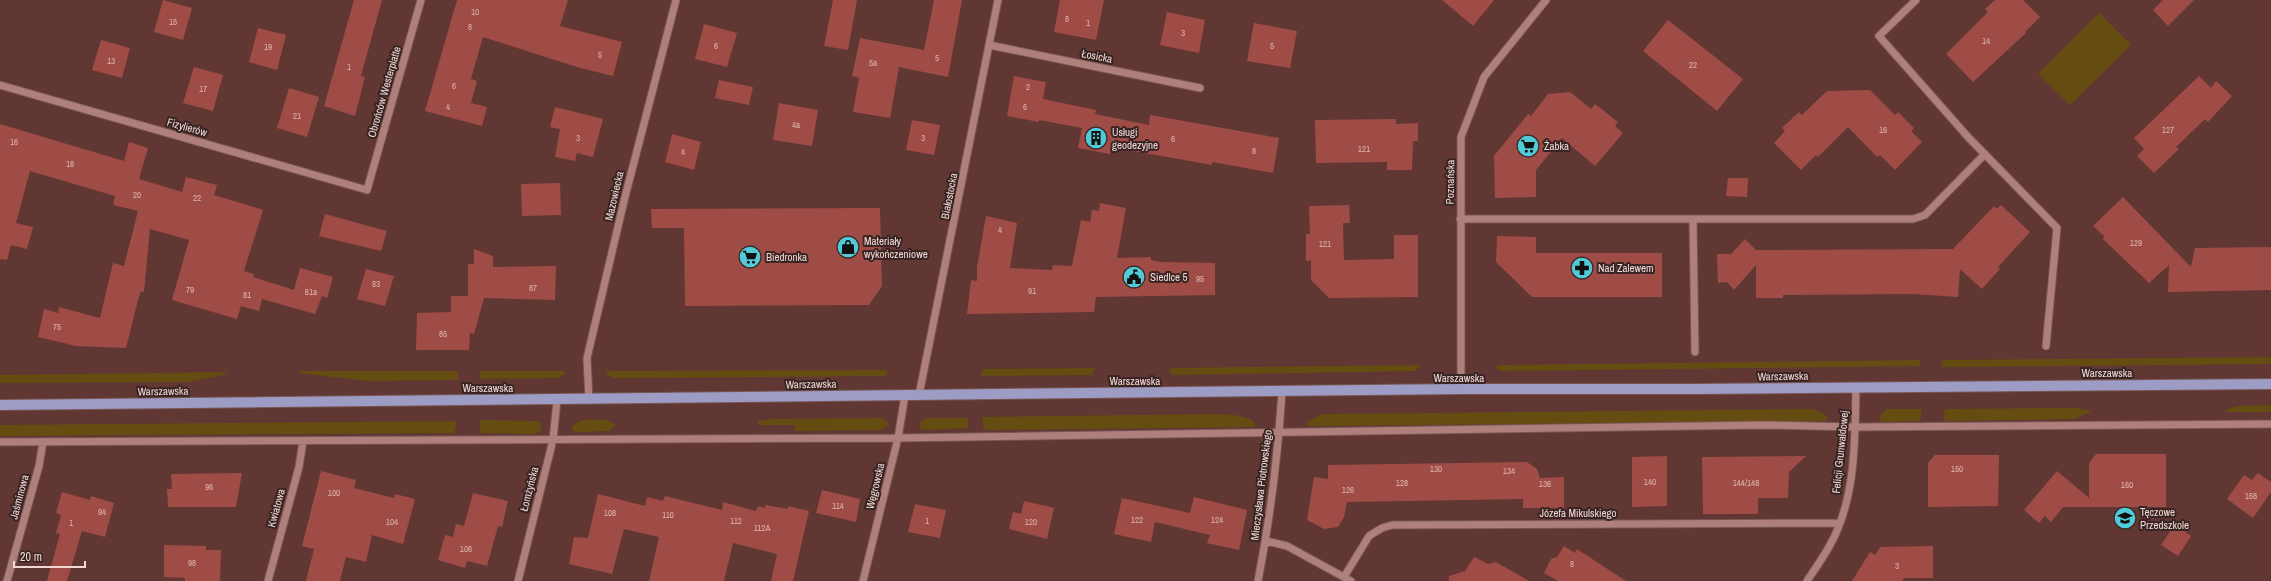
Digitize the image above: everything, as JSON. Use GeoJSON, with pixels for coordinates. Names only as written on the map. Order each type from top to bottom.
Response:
{"type":"FeatureCollection","features":[{"type":"Feature","properties":{"kind":"main road","name":"Warszawska"},"geometry":{"type":"LineString","coordinates":[[0,405],[589,400],[1462,389],[2271,384]]}},
{"type":"Feature","properties":{"kind":"street","name":"Obrońców Westerplatte"},"geometry":{"type":"LineString","coordinates":[[367,190],[421,0]]}},
{"type":"Feature","properties":{"kind":"street","name":"Mazowiecka"},"geometry":{"type":"LineString","coordinates":[[589,400],[588,358],[625,197],[676,0]]}},
{"type":"Feature","properties":{"kind":"street","name":"Białostocka"},"geometry":{"type":"LineString","coordinates":[[919,395],[998,0]]}},
{"type":"Feature","properties":{"kind":"street","name":"Poznańska"},"geometry":{"type":"LineString","coordinates":[[1462,389],[1460,219],[1461,137],[1484,77],[1546,0]]}},
{"type":"Feature","properties":{"kind":"street"},"geometry":{"type":"LineString","coordinates":[[1916,0],[1879,36],[1986,154],[2056,228],[2046,346]]}},
{"type":"Feature","properties":{"kind":"street","name":"Łosicka"},"geometry":{"type":"LineString","coordinates":[[989,45],[1200,88]]}},
{"type":"Feature","properties":{"kind":"street","name":"Fizylierów"},"geometry":{"type":"LineString","coordinates":[[0,85],[367,190]]}},
{"type":"Feature","properties":{"kind":"street"},"geometry":{"type":"LineString","coordinates":[[1460,219],[1913,219],[1926,215],[1986,154]]}},
{"type":"Feature","properties":{"kind":"street"},"geometry":{"type":"LineString","coordinates":[[1693,219],[1696,352]]}},
{"type":"Feature","properties":{"kind":"street","name":"Felicji Grunwaldowej"},"geometry":{"type":"LineString","coordinates":[[1807,581],[1831,545],[1849,492],[1855,427],[1856,387]]}},
{"type":"Feature","properties":{"kind":"street","name":"Mieczysława Piotrowskiego"},"geometry":{"type":"LineString","coordinates":[[1258,581],[1266,541],[1279,433],[1282,392]]}},
{"type":"Feature","properties":{"kind":"street","name":"Węgrowska"},"geometry":{"type":"LineString","coordinates":[[863,581],[898,438],[905,395]]}},
{"type":"Feature","properties":{"kind":"street","name":"Łomżyńska"},"geometry":{"type":"LineString","coordinates":[[518,581],[552,440],[557,400]]}},
{"type":"Feature","properties":{"kind":"street"},"geometry":{"type":"LineString","coordinates":[[0,442],[898,438],[1764,425],[1855,427],[2271,424]]}},
{"type":"Feature","properties":{"kind":"street","name":"Kwiatowa"},"geometry":{"type":"LineString","coordinates":[[268,581],[299,467],[303,441]]}},
{"type":"Feature","properties":{"kind":"street","name":"Jaśminowa"},"geometry":{"type":"LineString","coordinates":[[7,581],[39,466],[43,442]]}},
{"type":"Feature","properties":{"kind":"street","name":"Józefa Mikulskiego"},"geometry":{"type":"LineString","coordinates":[[1347,579],[1368,536],[1382,528],[1392,525],[1839,523]]}},
{"type":"Feature","properties":{"kind":"street"},"geometry":{"type":"LineString","coordinates":[[1266,541],[1287,546],[1347,579]]}},
{"type":"Feature","properties":{"kind":"shaded area"},"geometry":{"type":"Polygon","coordinates":[[[2099,13],[2131,45],[2070,105],[2038,74],[2099,13]]]}},
{"type":"Feature","properties":{"kind":"shaded area"},"geometry":{"type":"Polygon","coordinates":[[[2271,357],[2271,364],[1942,367],[1942,360],[2271,357]]]}},
{"type":"Feature","properties":{"kind":"shaded area"},"geometry":{"type":"Polygon","coordinates":[[[1920,360],[1920,366],[1500,371],[1496,367],[1499,365],[1920,360]]]}},
{"type":"Feature","properties":{"kind":"shaded area"},"geometry":{"type":"Polygon","coordinates":[[[1417,365],[1420,367],[1415,371],[1173,375],[1169,372],[1171,368],[1417,365]]]}},
{"type":"Feature","properties":{"kind":"shaded area"},"geometry":{"type":"Polygon","coordinates":[[[1095,368],[1092,375],[981,376],[983,369],[1095,368]]]}},
{"type":"Feature","properties":{"kind":"shaded area"},"geometry":{"type":"Polygon","coordinates":[[[300,371],[458,371],[458,380],[368,381],[300,373],[300,371]]]}},
{"type":"Feature","properties":{"kind":"shaded area"},"geometry":{"type":"Polygon","coordinates":[[[480,371],[563,371],[566,374],[556,378],[480,379],[480,371]]]}},
{"type":"Feature","properties":{"kind":"shaded area"},"geometry":{"type":"Polygon","coordinates":[[[608,371],[888,371],[886,376],[614,378],[605,374],[608,371]]]}},
{"type":"Feature","properties":{"kind":"shaded area"},"geometry":{"type":"Polygon","coordinates":[[[227,372],[226,374],[190,382],[0,383],[0,375],[227,372]]]}},
{"type":"Feature","properties":{"kind":"shaded area"},"geometry":{"type":"Polygon","coordinates":[[[2271,405],[2271,412],[2225,412],[2226,410],[2237,406],[2271,405]]]}},
{"type":"Feature","properties":{"kind":"shaded area"},"geometry":{"type":"Polygon","coordinates":[[[2077,408],[2092,411],[2075,419],[1945,421],[1943,414],[1946,409],[2077,408]]]}},
{"type":"Feature","properties":{"kind":"shaded area"},"geometry":{"type":"Polygon","coordinates":[[[1813,409],[1826,415],[1827,421],[1307,425],[1307,422],[1323,414],[1813,409]]]}},
{"type":"Feature","properties":{"kind":"shaded area"},"geometry":{"type":"Polygon","coordinates":[[[1887,409],[1919,409],[1921,410],[1921,419],[1918,421],[1881,422],[1879,416],[1887,409]]]}},
{"type":"Feature","properties":{"kind":"shaded area"},"geometry":{"type":"Polygon","coordinates":[[[1222,414],[1246,417],[1255,425],[1253,427],[987,430],[983,427],[983,417],[1222,414]]]}},
{"type":"Feature","properties":{"kind":"shaded area"},"geometry":{"type":"Polygon","coordinates":[[[882,418],[889,424],[881,430],[796,431],[794,425],[758,425],[758,421],[772,419],[882,418]]]}},
{"type":"Feature","properties":{"kind":"shaded area"},"geometry":{"type":"Polygon","coordinates":[[[927,418],[968,418],[968,428],[922,430],[919,425],[927,418]]]}},
{"type":"Feature","properties":{"kind":"shaded area"},"geometry":{"type":"Polygon","coordinates":[[[481,420],[538,421],[541,424],[542,429],[536,434],[480,433],[479,422],[481,420]]]}},
{"type":"Feature","properties":{"kind":"shaded area"},"geometry":{"type":"Polygon","coordinates":[[[581,420],[604,420],[612,422],[616,425],[609,431],[576,432],[572,430],[572,426],[581,420]]]}},
{"type":"Feature","properties":{"kind":"shaded area"},"geometry":{"type":"Polygon","coordinates":[[[457,421],[454,433],[0,436],[0,425],[457,421]]]}},
{"type":"Feature","properties":{"kind":"building"},"geometry":{"type":"Polygon","coordinates":[[[163,0],[192,8],[183,40],[154,32],[163,0]]]}},
{"type":"Feature","properties":{"kind":"building"},"geometry":{"type":"Polygon","coordinates":[[[354,0],[382,0],[361,76],[365,77],[355,116],[324,106],[354,0]]]}},
{"type":"Feature","properties":{"kind":"building"},"geometry":{"type":"Polygon","coordinates":[[[457,0],[568,0],[560,26],[622,42],[613,76],[577,67],[483,37],[471,79],[477,81],[471,103],[487,107],[482,126],[425,111],[457,0]]]}},
{"type":"Feature","properties":{"kind":"building"},"geometry":{"type":"Polygon","coordinates":[[[833,0],[857,0],[848,50],[824,46],[833,0]]]}},
{"type":"Feature","properties":{"kind":"building"},"geometry":{"type":"Polygon","coordinates":[[[934,0],[962,0],[948,77],[899,67],[890,118],[853,112],[859,78],[852,76],[860,38],[924,50],[934,0]]]}},
{"type":"Feature","properties":{"kind":"building"},"geometry":{"type":"Polygon","coordinates":[[[1060,0],[1104,0],[1096,40],[1054,32],[1060,0]]]}},
{"type":"Feature","properties":{"kind":"building"},"geometry":{"type":"Polygon","coordinates":[[[1442,0],[1494,0],[1473,26],[1442,0]]]}},
{"type":"Feature","properties":{"kind":"building"},"geometry":{"type":"Polygon","coordinates":[[[1995,0],[2023,0],[2040,17],[2025,32],[2026,33],[1973,82],[1946,54],[1988,12],[1985,9],[1995,0]]]}},
{"type":"Feature","properties":{"kind":"building"},"geometry":{"type":"Polygon","coordinates":[[[2163,0],[2194,0],[2168,26],[2153,10],[2163,0]]]}},
{"type":"Feature","properties":{"kind":"building"},"geometry":{"type":"Polygon","coordinates":[[[1167,12],[1205,20],[1199,53],[1160,45],[1167,12]]]}},
{"type":"Feature","properties":{"kind":"building"},"geometry":{"type":"Polygon","coordinates":[[[1668,20],[1743,79],[1717,111],[1643,51],[1668,20]]]}},
{"type":"Feature","properties":{"kind":"building"},"geometry":{"type":"Polygon","coordinates":[[[1254,23],[1297,31],[1290,68],[1247,61],[1254,23]]]}},
{"type":"Feature","properties":{"kind":"building"},"geometry":{"type":"Polygon","coordinates":[[[704,24],[737,33],[727,67],[695,59],[704,24]]]}},
{"type":"Feature","properties":{"kind":"building"},"geometry":{"type":"Polygon","coordinates":[[[258,28],[286,35],[277,70],[249,62],[258,28]]]}},
{"type":"Feature","properties":{"kind":"building"},"geometry":{"type":"Polygon","coordinates":[[[101,40],[130,48],[122,78],[92,70],[101,40]]]}},
{"type":"Feature","properties":{"kind":"building"},"geometry":{"type":"Polygon","coordinates":[[[194,67],[223,75],[213,111],[183,103],[194,67]]]}},
{"type":"Feature","properties":{"kind":"building"},"geometry":{"type":"Polygon","coordinates":[[[1014,76],[1046,82],[1043,99],[1096,110],[1095,114],[1149,125],[1150,115],[1279,138],[1273,173],[1212,162],[1212,165],[1111,147],[1110,154],[1078,148],[1082,128],[1007,116],[1014,76]]]}},
{"type":"Feature","properties":{"kind":"building"},"geometry":{"type":"Polygon","coordinates":[[[2199,76],[2211,88],[2216,81],[2232,96],[2208,122],[2205,119],[2176,147],[2179,149],[2154,173],[2137,156],[2144,149],[2134,138],[2199,76]]]}},
{"type":"Feature","properties":{"kind":"building"},"geometry":{"type":"Polygon","coordinates":[[[719,80],[753,87],[749,105],[715,98],[719,80]]]}},
{"type":"Feature","properties":{"kind":"building"},"geometry":{"type":"Polygon","coordinates":[[[289,88],[319,97],[307,137],[277,128],[289,88]]]}},
{"type":"Feature","properties":{"kind":"building"},"geometry":{"type":"Polygon","coordinates":[[[1870,90],[1895,115],[1898,112],[1914,128],[1911,131],[1922,142],[1895,170],[1880,155],[1877,157],[1848,127],[1818,157],[1816,155],[1801,170],[1774,143],[1785,131],[1782,128],[1799,112],[1802,115],[1827,91],[1870,90]]]}},
{"type":"Feature","properties":{"kind":"building","name":"Żabka"},"geometry":{"type":"Polygon","coordinates":[[[1570,92],[1591,109],[1595,104],[1618,122],[1615,126],[1623,133],[1595,166],[1562,138],[1536,170],[1536,197],[1495,198],[1494,156],[1528,114],[1531,116],[1548,94],[1570,92]]]}},
{"type":"Feature","properties":{"kind":"building"},"geometry":{"type":"Polygon","coordinates":[[[779,103],[818,110],[812,146],[773,140],[779,103]]]}},
{"type":"Feature","properties":{"kind":"building"},"geometry":{"type":"Polygon","coordinates":[[[555,107],[603,119],[593,157],[577,153],[575,161],[555,157],[560,129],[550,127],[555,107]]]}},
{"type":"Feature","properties":{"kind":"building"},"geometry":{"type":"Polygon","coordinates":[[[1396,119],[1396,124],[1418,123],[1418,141],[1413,141],[1412,170],[1387,170],[1387,162],[1316,163],[1315,120],[1396,119]]]}},
{"type":"Feature","properties":{"kind":"building"},"geometry":{"type":"Polygon","coordinates":[[[912,120],[940,125],[934,155],[906,150],[912,120]]]}},
{"type":"Feature","properties":{"kind":"building"},"geometry":{"type":"Polygon","coordinates":[[[0,124],[124,161],[129,142],[148,148],[139,179],[182,192],[186,177],[217,185],[214,195],[263,210],[244,271],[254,274],[253,277],[294,290],[300,268],[333,277],[327,298],[322,296],[315,314],[262,299],[259,311],[241,306],[237,319],[172,300],[189,240],[150,229],[144,292],[141,291],[138,300],[126,348],[76,346],[38,337],[44,309],[58,313],[59,307],[100,318],[113,263],[124,266],[138,211],[113,205],[115,196],[30,171],[16,223],[33,227],[27,249],[11,245],[7,260],[0,259],[0,124]]]}},
{"type":"Feature","properties":{"kind":"building"},"geometry":{"type":"Polygon","coordinates":[[[672,134],[701,142],[694,170],[665,162],[672,134]]]}},
{"type":"Feature","properties":{"kind":"building"},"geometry":{"type":"Polygon","coordinates":[[[1728,178],[1748,178],[1747,197],[1726,196],[1728,178]]]}},
{"type":"Feature","properties":{"kind":"building"},"geometry":{"type":"Polygon","coordinates":[[[560,183],[561,215],[522,216],[521,184],[560,183]]]}},
{"type":"Feature","properties":{"kind":"building"},"geometry":{"type":"Polygon","coordinates":[[[2123,197],[2191,267],[2195,248],[2271,247],[2271,290],[2168,292],[2169,265],[2149,283],[2103,239],[2104,236],[2093,226],[2123,197]]]}},
{"type":"Feature","properties":{"kind":"building"},"geometry":{"type":"Polygon","coordinates":[[[1100,203],[1126,208],[1117,258],[1151,257],[1151,260],[1161,262],[1215,263],[1215,295],[1096,297],[1094,312],[967,314],[971,280],[977,281],[977,267],[986,216],[1017,223],[1010,268],[1052,270],[1053,265],[1072,266],[1081,220],[1090,222],[1092,210],[1099,211],[1100,203]]]}},
{"type":"Feature","properties":{"kind":"building"},"geometry":{"type":"Polygon","coordinates":[[[1349,205],[1350,223],[1343,223],[1344,260],[1394,259],[1394,235],[1418,235],[1418,297],[1329,298],[1311,280],[1311,260],[1306,261],[1306,234],[1310,234],[1309,206],[1349,205]]]}},
{"type":"Feature","properties":{"kind":"building"},"geometry":{"type":"Polygon","coordinates":[[[2001,205],[2030,232],[1998,267],[2000,269],[1982,289],[1960,269],[1958,297],[1913,294],[1783,295],[1783,298],[1756,298],[1756,265],[1734,290],[1727,282],[1718,283],[1717,254],[1731,254],[1745,239],[1756,250],[1953,249],[1994,206],[1997,209],[2001,205]]]}},
{"type":"Feature","properties":{"kind":"building","name":"Biedronka"},"geometry":{"type":"Polygon","coordinates":[[[880,208],[882,286],[869,305],[685,306],[684,228],[652,228],[651,209],[880,208]]]}},
{"type":"Feature","properties":{"kind":"building"},"geometry":{"type":"Polygon","coordinates":[[[325,214],[387,231],[381,251],[319,236],[325,214]]]}},
{"type":"Feature","properties":{"kind":"building","name":"Nad Zalewem"},"geometry":{"type":"Polygon","coordinates":[[[1497,236],[1536,237],[1536,253],[1662,253],[1662,297],[1532,297],[1496,262],[1497,236]]]}},
{"type":"Feature","properties":{"kind":"building"},"geometry":{"type":"Polygon","coordinates":[[[474,249],[493,256],[493,267],[556,266],[555,300],[484,298],[474,334],[470,333],[469,350],[416,350],[417,313],[451,312],[451,296],[468,296],[468,264],[474,264],[474,249]]]}},
{"type":"Feature","properties":{"kind":"building"},"geometry":{"type":"Polygon","coordinates":[[[366,269],[394,276],[385,306],[357,299],[366,269]]]}},
{"type":"Feature","properties":{"kind":"building"},"geometry":{"type":"Polygon","coordinates":[[[2096,454],[2166,454],[2166,507],[2063,507],[2051,522],[2045,516],[2039,523],[2024,510],[2057,471],[2089,498],[2089,463],[2096,454]]]}},
{"type":"Feature","properties":{"kind":"building"},"geometry":{"type":"Polygon","coordinates":[[[1935,455],[1999,455],[1998,506],[1928,507],[1928,463],[1935,455]]]}},
{"type":"Feature","properties":{"kind":"building"},"geometry":{"type":"Polygon","coordinates":[[[1667,456],[1667,506],[1632,507],[1632,457],[1667,456]]]}},
{"type":"Feature","properties":{"kind":"building"},"geometry":{"type":"Polygon","coordinates":[[[1806,456],[1789,472],[1788,498],[1758,498],[1758,514],[1703,514],[1702,457],[1806,456]]]}},
{"type":"Feature","properties":{"kind":"building"},"geometry":{"type":"Polygon","coordinates":[[[1527,462],[1537,469],[1540,478],[1564,477],[1564,508],[1523,508],[1523,499],[1347,502],[1344,517],[1338,527],[1324,529],[1307,520],[1314,477],[1328,479],[1328,465],[1527,462]]]}},
{"type":"Feature","properties":{"kind":"building"},"geometry":{"type":"Polygon","coordinates":[[[321,471],[356,480],[354,488],[394,498],[395,494],[415,499],[403,544],[372,535],[366,562],[346,557],[340,581],[306,581],[314,549],[302,546],[321,471]]]}},
{"type":"Feature","properties":{"kind":"building"},"geometry":{"type":"Polygon","coordinates":[[[242,473],[236,507],[168,507],[167,489],[172,489],[171,474],[242,473]]]}},
{"type":"Feature","properties":{"kind":"building"},"geometry":{"type":"Polygon","coordinates":[[[2258,473],[2271,482],[2271,492],[2253,518],[2227,499],[2244,475],[2252,480],[2258,473]]]}},
{"type":"Feature","properties":{"kind":"building"},"geometry":{"type":"Polygon","coordinates":[[[822,490],[860,499],[856,522],[816,513],[822,490]]]}},
{"type":"Feature","properties":{"kind":"building"},"geometry":{"type":"Polygon","coordinates":[[[62,492],[90,500],[91,496],[114,503],[105,537],[82,531],[67,581],[47,581],[60,534],[56,533],[61,515],[56,513],[62,492]]]}},
{"type":"Feature","properties":{"kind":"building"},"geometry":{"type":"Polygon","coordinates":[[[473,493],[508,501],[502,527],[498,526],[487,566],[467,561],[465,568],[438,560],[445,535],[453,537],[456,524],[464,526],[473,493]]]}},
{"type":"Feature","properties":{"kind":"building"},"geometry":{"type":"Polygon","coordinates":[[[598,494],[645,506],[647,497],[663,501],[665,496],[722,510],[723,502],[756,511],[758,506],[765,508],[765,505],[788,509],[788,506],[809,511],[793,581],[771,581],[777,554],[733,543],[724,581],[649,581],[659,537],[624,529],[612,574],[569,564],[574,537],[588,538],[598,494]]]}},
{"type":"Feature","properties":{"kind":"building"},"geometry":{"type":"Polygon","coordinates":[[[1194,497],[1247,510],[1239,550],[1207,543],[1210,535],[1155,522],[1151,542],[1114,534],[1122,498],[1190,513],[1194,497]]]}},
{"type":"Feature","properties":{"kind":"building"},"geometry":{"type":"Polygon","coordinates":[[[1024,501],[1054,508],[1047,539],[1009,529],[1013,512],[1021,514],[1024,501]]]}},
{"type":"Feature","properties":{"kind":"building"},"geometry":{"type":"Polygon","coordinates":[[[915,504],[946,510],[940,538],[908,532],[915,504]]]}},
{"type":"Feature","properties":{"kind":"building"},"geometry":{"type":"Polygon","coordinates":[[[2175,524],[2191,536],[2178,556],[2161,545],[2175,524]]]}},
{"type":"Feature","properties":{"kind":"building"},"geometry":{"type":"Polygon","coordinates":[[[164,545],[206,546],[206,550],[221,550],[220,581],[185,581],[185,578],[164,577],[164,545]]]}},
{"type":"Feature","properties":{"kind":"building"},"geometry":{"type":"Polygon","coordinates":[[[1564,546],[1575,553],[1577,549],[1626,581],[1558,581],[1544,573],[1551,559],[1557,557],[1564,546]]]}},
{"type":"Feature","properties":{"kind":"building"},"geometry":{"type":"Polygon","coordinates":[[[1933,546],[1933,578],[1904,578],[1902,581],[1852,581],[1870,552],[1875,555],[1880,547],[1933,546]]]}},
{"type":"Feature","properties":{"kind":"building"},"geometry":{"type":"Polygon","coordinates":[[[1474,557],[1488,564],[1496,562],[1529,581],[1449,581],[1449,576],[1465,571],[1474,557]]]}},
{"type":"Feature","properties":{"kind":"place","name":"Usługi geodezyjne"},"geometry":{"type":"Point","coordinates":[1096,138]}},
{"type":"Feature","properties":{"kind":"place","name":"Żabka"},"geometry":{"type":"Point","coordinates":[1528,146]}},
{"type":"Feature","properties":{"kind":"place","name":"Materiały wykończeniowe"},"geometry":{"type":"Point","coordinates":[848,247]}},
{"type":"Feature","properties":{"kind":"place","name":"Biedronka"},"geometry":{"type":"Point","coordinates":[750,257]}},
{"type":"Feature","properties":{"kind":"place","name":"Nad Zalewem"},"geometry":{"type":"Point","coordinates":[1582,268]}},
{"type":"Feature","properties":{"kind":"place","name":"Siedlce 5"},"geometry":{"type":"Point","coordinates":[1134,277]}},
{"type":"Feature","properties":{"kind":"place","name":"Tęczowe Przedszkole"},"geometry":{"type":"Point","coordinates":[2125,518]}}]}
